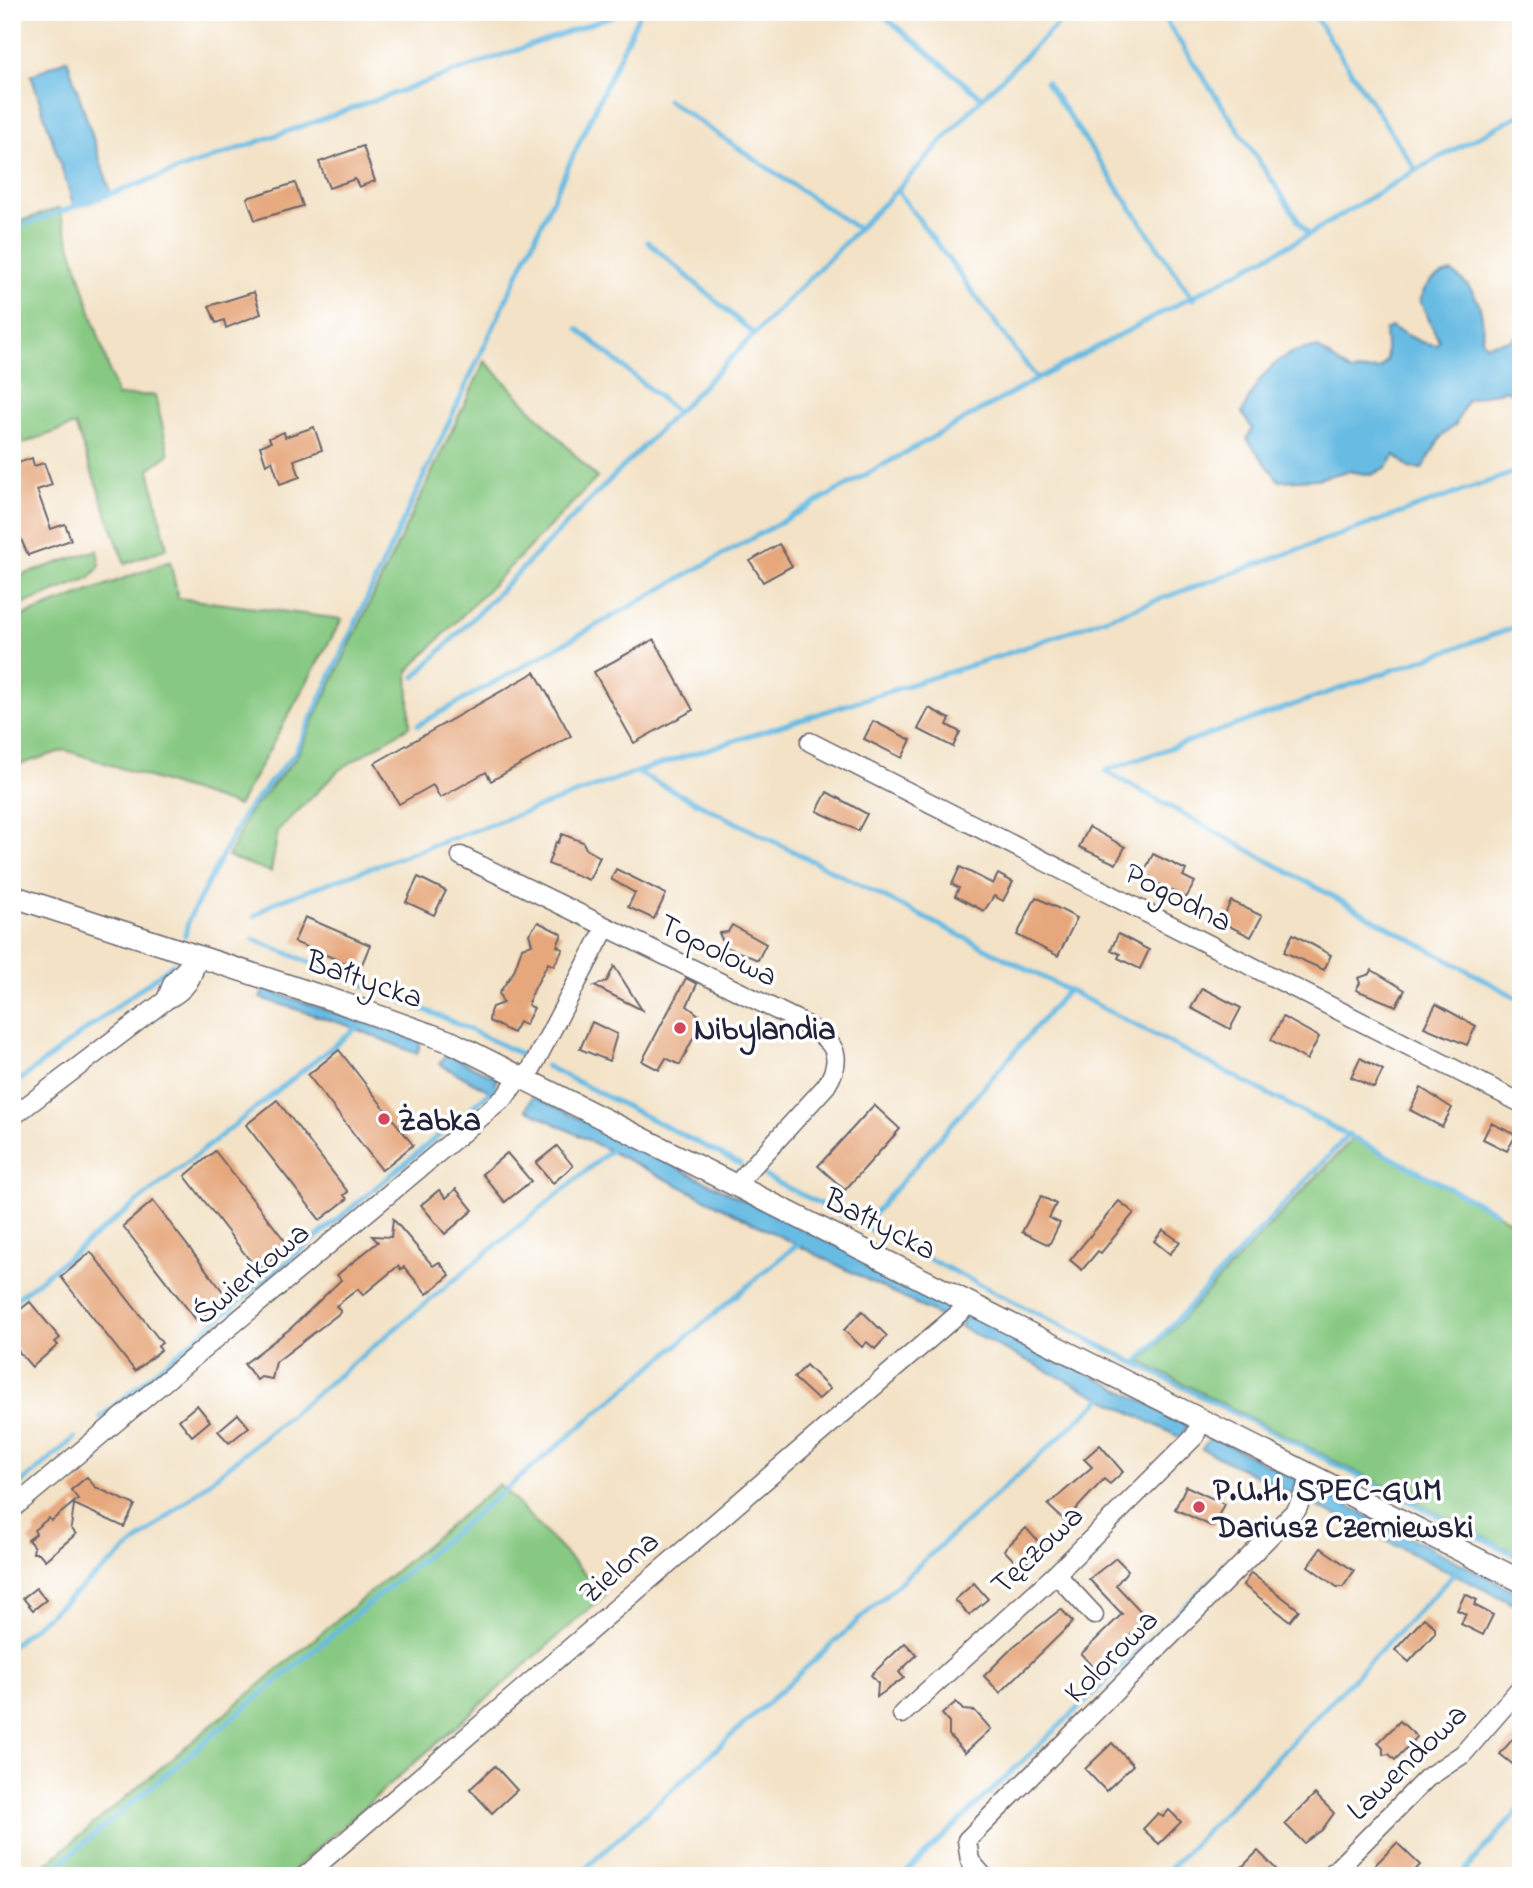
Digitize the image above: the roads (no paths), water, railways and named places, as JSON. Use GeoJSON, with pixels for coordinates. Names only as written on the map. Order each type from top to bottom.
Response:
{"type":"FeatureCollection","features":[{"type":"Feature","properties":{"kind":"main road","name":"Bałtycka"},"geometry":{"type":"LineString","coordinates":[[12,896],[422,1030],[523,1077],[971,1303],[1201,1420],[1310,1480],[1521,1581]]}},
{"type":"Feature","properties":{"kind":"street","name":"Pogodna"},"geometry":{"type":"LineString","coordinates":[[810,742],[1521,1103]]}},
{"type":"Feature","properties":{"kind":"street","name":"Topolowa"},"geometry":{"type":"LineString","coordinates":[[461,856],[795,1019],[832,1043],[837,1056],[836,1071],[826,1086],[743,1177],[739,1186]]}},
{"type":"Feature","properties":{"kind":"street"},"geometry":{"type":"LineString","coordinates":[[523,1077],[606,927]]}},
{"type":"Feature","properties":{"kind":"street"},"geometry":{"type":"LineString","coordinates":[[12,1117],[166,1000],[173,982],[198,956]]}},
{"type":"Feature","properties":{"kind":"street","name":"Świerkowa"},"geometry":{"type":"LineString","coordinates":[[12,1509],[505,1097],[523,1077]]}},
{"type":"Feature","properties":{"kind":"street","name":"Zielona"},"geometry":{"type":"LineString","coordinates":[[305,1876],[971,1303]]}},
{"type":"Feature","properties":{"kind":"street","name":"Tęczowa"},"geometry":{"type":"LineString","coordinates":[[902,1714],[1056,1574],[1195,1436],[1201,1420]]}},
{"type":"Feature","properties":{"kind":"street","name":"Kolorowa"},"geometry":{"type":"LineString","coordinates":[[983,1876],[970,1861],[967,1840],[1302,1502],[1310,1480]]}},
{"type":"Feature","properties":{"kind":"street"},"geometry":{"type":"LineString","coordinates":[[1056,1574],[1094,1615]]}},
{"type":"Feature","properties":{"kind":"street","name":"Lawendowa"},"geometry":{"type":"LineString","coordinates":[[1330,1876],[1427,1779],[1463,1754],[1521,1687]]}},
{"type":"Feature","properties":{"kind":"water"},"geometry":{"type":"Polygon","coordinates":[[[67,59],[111,193],[74,206],[31,75],[67,59]]]}},
{"type":"Feature","properties":{"kind":"water"},"geometry":{"type":"Polygon","coordinates":[[[1452,272],[1468,285],[1478,301],[1482,318],[1482,339],[1486,345],[1511,340],[1521,331],[1521,397],[1505,390],[1467,400],[1456,424],[1441,437],[1422,469],[1409,468],[1395,455],[1387,467],[1371,475],[1348,471],[1317,479],[1279,481],[1247,439],[1252,428],[1242,413],[1262,378],[1281,359],[1304,349],[1318,348],[1351,372],[1380,369],[1387,360],[1385,331],[1391,327],[1421,342],[1436,345],[1439,341],[1420,301],[1424,289],[1431,281],[1452,272]]]}},
{"type":"Feature","properties":{"kind":"water"},"geometry":{"type":"Polygon","coordinates":[[[264,989],[421,1042],[417,1054],[349,1026],[260,998],[264,989]]]}},
{"type":"Feature","properties":{"kind":"water"},"geometry":{"type":"Polygon","coordinates":[[[446,1054],[497,1078],[493,1093],[439,1064],[446,1054]]]}},
{"type":"Feature","properties":{"kind":"water"},"geometry":{"type":"Polygon","coordinates":[[[533,1096],[954,1304],[945,1319],[526,1109],[533,1096]]]}},
{"type":"Feature","properties":{"kind":"water"},"geometry":{"type":"Polygon","coordinates":[[[973,1314],[1187,1424],[1181,1438],[960,1327],[965,1317],[973,1314]]]}},
{"type":"Feature","properties":{"kind":"water"},"geometry":{"type":"Polygon","coordinates":[[[1211,1436],[1521,1594],[1521,1608],[1202,1449],[1211,1436]]]}},
{"type":"Feature","properties":{"kind":"waterway"},"geometry":{"type":"LineString","coordinates":[[12,229],[624,12]]}},
{"type":"Feature","properties":{"kind":"waterway"},"geometry":{"type":"LineString","coordinates":[[185,935],[189,919],[245,812],[295,753],[640,12]]}},
{"type":"Feature","properties":{"kind":"waterway"},"geometry":{"type":"LineString","coordinates":[[879,12],[982,98]]}},
{"type":"Feature","properties":{"kind":"waterway"},"geometry":{"type":"LineString","coordinates":[[1037,379],[897,190],[982,98],[1070,12]]}},
{"type":"Feature","properties":{"kind":"waterway"},"geometry":{"type":"LineString","coordinates":[[1160,12],[1308,235]]}},
{"type":"Feature","properties":{"kind":"waterway"},"geometry":{"type":"LineString","coordinates":[[1312,12],[1416,170]]}},
{"type":"Feature","properties":{"kind":"waterway"},"geometry":{"type":"LineString","coordinates":[[1046,82],[1193,299]]}},
{"type":"Feature","properties":{"kind":"waterway"},"geometry":{"type":"LineString","coordinates":[[667,100],[858,229]]}},
{"type":"Feature","properties":{"kind":"waterway"},"geometry":{"type":"LineString","coordinates":[[418,725],[1037,379],[1308,235],[1416,170],[1521,114]]}},
{"type":"Feature","properties":{"kind":"waterway"},"geometry":{"type":"LineString","coordinates":[[415,677],[897,190]]}},
{"type":"Feature","properties":{"kind":"waterway"},"geometry":{"type":"LineString","coordinates":[[648,242],[754,334]]}},
{"type":"Feature","properties":{"kind":"waterway"},"geometry":{"type":"LineString","coordinates":[[578,329],[677,412]]}},
{"type":"Feature","properties":{"kind":"waterway"},"geometry":{"type":"LineString","coordinates":[[255,916],[273,903],[636,772],[1009,653],[1521,470]]}},
{"type":"Feature","properties":{"kind":"waterway"},"geometry":{"type":"LineString","coordinates":[[1521,625],[1105,771],[1521,1000]]}},
{"type":"Feature","properties":{"kind":"waterway"},"geometry":{"type":"LineString","coordinates":[[636,772],[1068,990],[1496,1212]]}},
{"type":"Feature","properties":{"kind":"waterway"},"geometry":{"type":"LineString","coordinates":[[253,939],[449,1020],[525,1056]]}},
{"type":"Feature","properties":{"kind":"waterway"},"geometry":{"type":"LineString","coordinates":[[12,1086],[173,964]]}},
{"type":"Feature","properties":{"kind":"waterway"},"geometry":{"type":"LineString","coordinates":[[864,1225],[1068,990]]}},
{"type":"Feature","properties":{"kind":"waterway"},"geometry":{"type":"LineString","coordinates":[[12,1302],[360,1025]]}},
{"type":"Feature","properties":{"kind":"waterway"},"geometry":{"type":"LineString","coordinates":[[546,1066],[740,1164]]}},
{"type":"Feature","properties":{"kind":"waterway"},"geometry":{"type":"LineString","coordinates":[[100,1418],[495,1088]]}},
{"type":"Feature","properties":{"kind":"waterway"},"geometry":{"type":"LineString","coordinates":[[1137,1363],[1349,1134]]}},
{"type":"Feature","properties":{"kind":"waterway"},"geometry":{"type":"LineString","coordinates":[[12,1645],[615,1147]]}},
{"type":"Feature","properties":{"kind":"waterway"},"geometry":{"type":"LineString","coordinates":[[765,1176],[1521,1558]]}},
{"type":"Feature","properties":{"kind":"waterway"},"geometry":{"type":"LineString","coordinates":[[45,1876],[800,1242]]}},
{"type":"Feature","properties":{"kind":"waterway"},"geometry":{"type":"LineString","coordinates":[[577,1876],[1107,1394]]}},
{"type":"Feature","properties":{"kind":"waterway"},"geometry":{"type":"LineString","coordinates":[[12,1491],[75,1438]]}},
{"type":"Feature","properties":{"kind":"waterway"},"geometry":{"type":"LineString","coordinates":[[902,1876],[1249,1545]]}},
{"type":"Feature","properties":{"kind":"waterway"},"geometry":{"type":"LineString","coordinates":[[1163,1876],[1456,1572]]}},
{"type":"Feature","properties":{"kind":"waterway"},"geometry":{"type":"LineString","coordinates":[[1460,1876],[1521,1808]]}},
{"type":"Feature","properties":{"kind":"place","name":"Nibylandia"},"geometry":{"type":"Point","coordinates":[680,1028]}},
{"type":"Feature","properties":{"kind":"place","name":"Żabka"},"geometry":{"type":"Point","coordinates":[384,1119]}},
{"type":"Feature","properties":{"kind":"place","name":"P.U.H. SPEC-GUM Dariusz Czerniewski"},"geometry":{"type":"Point","coordinates":[1199,1507]}}]}
